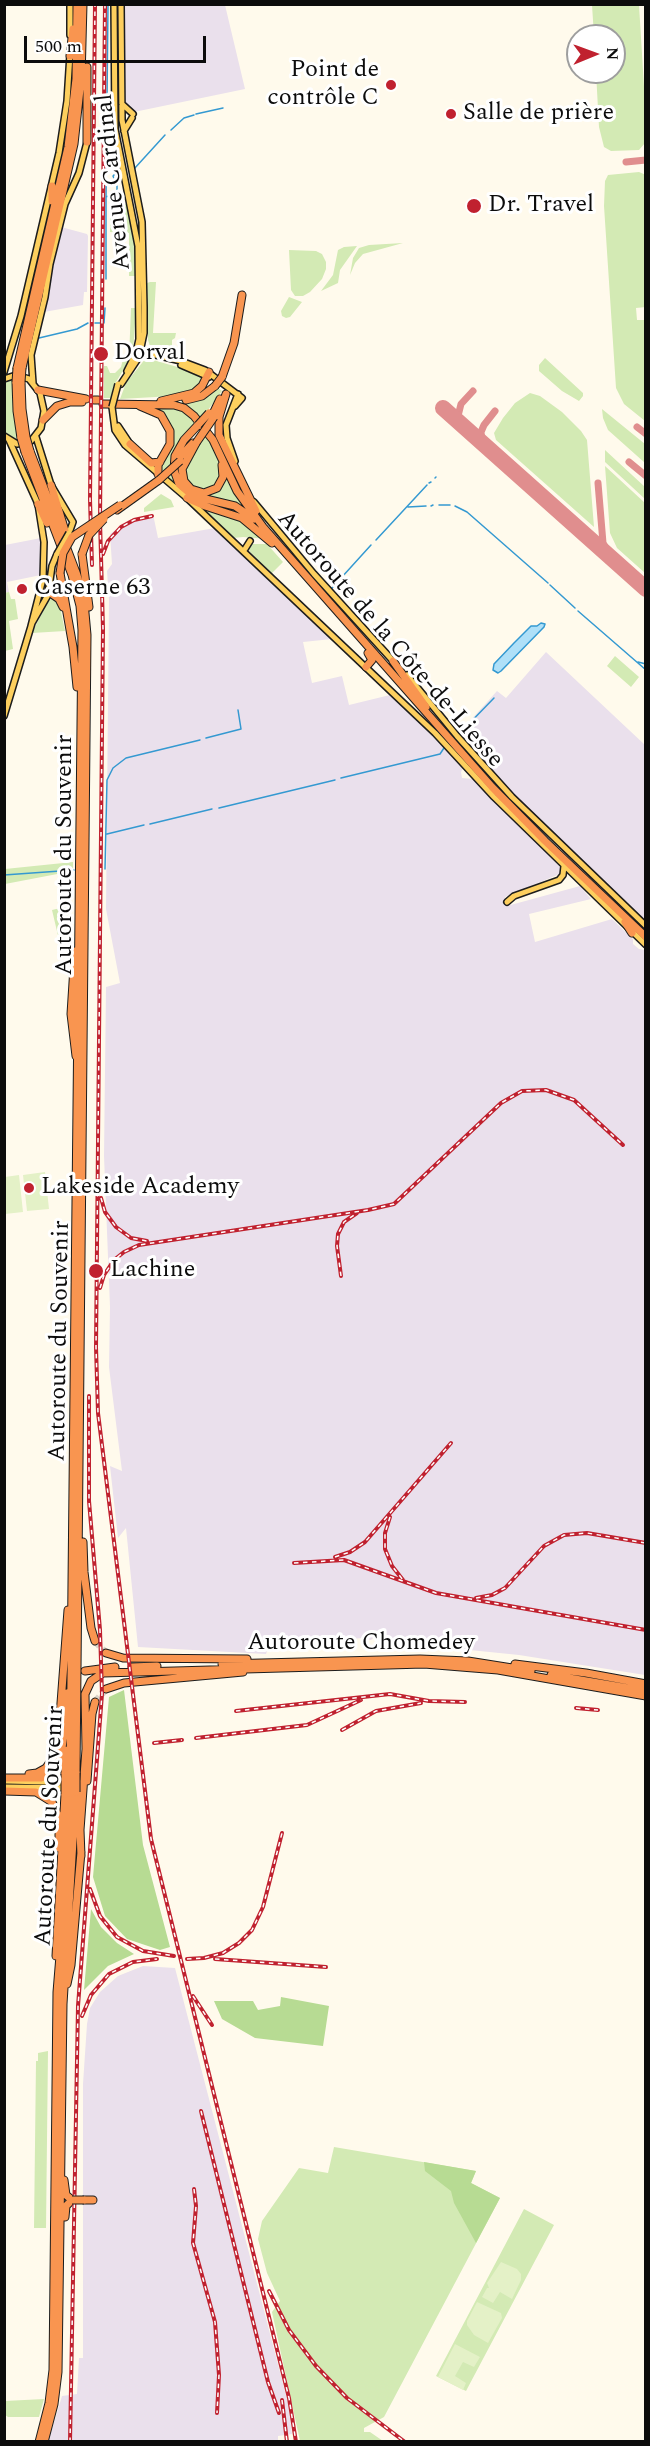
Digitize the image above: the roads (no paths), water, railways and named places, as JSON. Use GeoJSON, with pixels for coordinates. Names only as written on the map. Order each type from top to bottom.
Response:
{"type":"FeatureCollection","features":[{"type":"Feature","properties":{"kind":"highway"},"geometry":{"type":"LineString","coordinates":[[70,56],[80,6]]}},
{"type":"Feature","properties":{"kind":"highway"},"geometry":{"type":"LineString","coordinates":[[80,6],[87,42],[87,142]]}},
{"type":"Feature","properties":{"kind":"highway","name":"Autoroute du Souvenir"},"geometry":{"type":"LineString","coordinates":[[75,1588],[79,1510],[84,1073],[82,920],[87,625],[81,588],[63,551],[27,452],[17,411],[20,368],[72,121],[80,6]]}},
{"type":"Feature","properties":{"kind":"highway","name":"Autoroute du Souvenir"},"geometry":{"type":"LineString","coordinates":[[20,368],[75,136],[82,74],[80,6]]}},
{"type":"Feature","properties":{"kind":"highway"},"geometry":{"type":"LineString","coordinates":[[65,204],[78,141],[86,81]]}},
{"type":"Feature","properties":{"kind":"highway"},"geometry":{"type":"LineString","coordinates":[[50,227],[52,186]]}},
{"type":"Feature","properties":{"kind":"highway"},"geometry":{"type":"LineString","coordinates":[[32,320],[43,293],[48,271]]}},
{"type":"Feature","properties":{"kind":"highway"},"geometry":{"type":"LineString","coordinates":[[165,401],[199,397],[215,386],[222,376],[234,343],[243,295]]}},
{"type":"Feature","properties":{"kind":"highway"},"geometry":{"type":"LineString","coordinates":[[165,401],[194,393],[202,386],[208,374]]}},
{"type":"Feature","properties":{"kind":"highway","name":"Autoroute de la Côte-de-Liesse"},"geometry":{"type":"LineString","coordinates":[[36,386],[95,401],[170,404],[184,408],[203,425],[218,450],[237,491],[263,523],[510,802],[579,872]]}},
{"type":"Feature","properties":{"kind":"highway"},"geometry":{"type":"LineString","coordinates":[[218,450],[224,470],[221,483],[210,492],[197,492],[187,486],[182,473],[183,465],[224,394]]}},
{"type":"Feature","properties":{"kind":"highway","name":"Autoroute de la Côte-de-Liesse"},"geometry":{"type":"LineString","coordinates":[[43,420],[59,405],[72,402],[165,401],[188,408],[210,429],[222,448],[239,489],[282,549],[492,787],[579,872],[645,932]]}},
{"type":"Feature","properties":{"kind":"highway"},"geometry":{"type":"LineString","coordinates":[[138,404],[159,414],[170,429],[170,444],[160,462],[158,478]]}},
{"type":"Feature","properties":{"kind":"highway"},"geometry":{"type":"LineString","coordinates":[[213,416],[181,443],[175,456],[174,470],[179,484],[194,496],[238,508],[263,523]]}},
{"type":"Feature","properties":{"kind":"highway"},"geometry":{"type":"LineString","coordinates":[[213,416],[221,439],[263,523]]}},
{"type":"Feature","properties":{"kind":"highway"},"geometry":{"type":"LineString","coordinates":[[179,460],[200,428]]}},
{"type":"Feature","properties":{"kind":"highway"},"geometry":{"type":"LineString","coordinates":[[84,724],[91,677],[92,639],[82,554],[84,545],[92,531],[158,478],[196,443]]}},
{"type":"Feature","properties":{"kind":"highway"},"geometry":{"type":"LineString","coordinates":[[130,444],[151,462],[160,462]]}},
{"type":"Feature","properties":{"kind":"highway"},"geometry":{"type":"LineString","coordinates":[[51,485],[66,532],[63,551]]}},
{"type":"Feature","properties":{"kind":"highway"},"geometry":{"type":"LineString","coordinates":[[188,498],[244,519],[274,545],[282,549]]}},
{"type":"Feature","properties":{"kind":"highway"},"geometry":{"type":"LineString","coordinates":[[38,504],[63,551]]}},
{"type":"Feature","properties":{"kind":"highway"},"geometry":{"type":"LineString","coordinates":[[84,724],[60,573],[63,553],[72,537],[121,506]]}},
{"type":"Feature","properties":{"kind":"highway"},"geometry":{"type":"LineString","coordinates":[[45,590],[61,602],[70,630]]}},
{"type":"Feature","properties":{"kind":"highway"},"geometry":{"type":"LineString","coordinates":[[342,617],[371,656],[366,670]]}},
{"type":"Feature","properties":{"kind":"highway"},"geometry":{"type":"LineString","coordinates":[[393,661],[430,711]]}},
{"type":"Feature","properties":{"kind":"highway"},"geometry":{"type":"LineString","coordinates":[[466,767],[492,787]]}},
{"type":"Feature","properties":{"kind":"highway","name":"Autoroute de la Côte-de-Liesse"},"geometry":{"type":"LineString","coordinates":[[587,879],[614,908],[645,932]]}},
{"type":"Feature","properties":{"kind":"highway"},"geometry":{"type":"LineString","coordinates":[[614,908],[632,933]]}},
{"type":"Feature","properties":{"kind":"highway"},"geometry":{"type":"LineString","coordinates":[[78,1063],[74,1052],[71,1010],[82,920]]}},
{"type":"Feature","properties":{"kind":"highway"},"geometry":{"type":"LineString","coordinates":[[82,920],[88,953],[88,1055],[84,1073]]}},
{"type":"Feature","properties":{"kind":"highway","name":"Autoroute du Souvenir"},"geometry":{"type":"LineString","coordinates":[[44,2442],[54,2409],[58,2376],[63,2004],[75,1782],[78,1063],[82,1007]]}},
{"type":"Feature","properties":{"kind":"highway"},"geometry":{"type":"LineString","coordinates":[[79,1510],[84,1572],[95,1641]]}},
{"type":"Feature","properties":{"kind":"highway"},"geometry":{"type":"LineString","coordinates":[[57,1756],[67,1620],[75,1588]]}},
{"type":"Feature","properties":{"kind":"highway"},"geometry":{"type":"LineString","coordinates":[[75,1588],[82,1642],[84,1768]]}},
{"type":"Feature","properties":{"kind":"highway"},"geometry":{"type":"LineString","coordinates":[[106,1653],[123,1658],[319,1664]]}},
{"type":"Feature","properties":{"kind":"highway","name":"Autoroute Chomedey"},"geometry":{"type":"LineString","coordinates":[[319,1664],[405,1658],[468,1661],[645,1690]]}},
{"type":"Feature","properties":{"kind":"highway"},"geometry":{"type":"LineString","coordinates":[[468,1661],[577,1671],[645,1684]]}},
{"type":"Feature","properties":{"kind":"highway"},"geometry":{"type":"LineString","coordinates":[[106,1689],[119,1684],[178,1677],[319,1664]]}},
{"type":"Feature","properties":{"kind":"highway","name":"Autoroute Chomedey"},"geometry":{"type":"LineString","coordinates":[[85,1671],[319,1664],[468,1666],[645,1696]]}},
{"type":"Feature","properties":{"kind":"highway"},"geometry":{"type":"LineString","coordinates":[[59,1899],[75,1782],[84,1768],[86,1690],[96,1676],[112,1670]]}},
{"type":"Feature","properties":{"kind":"highway"},"geometry":{"type":"LineString","coordinates":[[620,1691],[645,1701]]}},
{"type":"Feature","properties":{"kind":"highway"},"geometry":{"type":"LineString","coordinates":[[4,1778],[41,1778],[53,1773],[60,1762],[67,1693]]}},
{"type":"Feature","properties":{"kind":"highway"},"geometry":{"type":"LineString","coordinates":[[63,2004],[71,1965],[92,1714],[95,1702]]}},
{"type":"Feature","properties":{"kind":"highway"},"geometry":{"type":"LineString","coordinates":[[66,1720],[75,1782],[81,1856]]}},
{"type":"Feature","properties":{"kind":"highway"},"geometry":{"type":"LineString","coordinates":[[4,1778],[31,1774],[44,1769],[53,1757],[58,1729]]}},
{"type":"Feature","properties":{"kind":"highway","name":"Autoroute du Souvenir"},"geometry":{"type":"LineString","coordinates":[[39,2442],[49,2403],[53,2365],[57,1992],[75,1782]]}},
{"type":"Feature","properties":{"kind":"highway"},"geometry":{"type":"LineString","coordinates":[[4,1791],[38,1793],[48,1798],[56,1808],[59,1821],[57,1992]]}},
{"type":"Feature","properties":{"kind":"highway"},"geometry":{"type":"LineString","coordinates":[[61,2147],[66,2193],[71,2200]]}},
{"type":"Feature","properties":{"kind":"highway"},"geometry":{"type":"LineString","coordinates":[[71,2200],[93,2200]]}},
{"type":"Feature","properties":{"kind":"highway"},"geometry":{"type":"LineString","coordinates":[[60,2282],[65,2209],[71,2200]]}},
{"type":"Feature","properties":{"kind":"main road"},"geometry":{"type":"LineString","coordinates":[[4,372],[14,343],[52,186],[62,134],[70,56],[70,4]]}},
{"type":"Feature","properties":{"kind":"main road","name":"Avenue Cardinal"},"geometry":{"type":"LineString","coordinates":[[114,4],[115,129],[138,241],[140,330],[138,352]]}},
{"type":"Feature","properties":{"kind":"main road","name":"Avenue Cardinal"},"geometry":{"type":"LineString","coordinates":[[121,4],[123,131],[142,222],[144,333],[138,352]]}},
{"type":"Feature","properties":{"kind":"main road"},"geometry":{"type":"LineString","coordinates":[[122,102],[133,116],[123,131]]}},
{"type":"Feature","properties":{"kind":"main road"},"geometry":{"type":"LineString","coordinates":[[7,438],[21,445],[36,437],[43,420],[44,405],[36,386],[31,355],[45,297],[48,271],[65,204],[79,173],[87,142]]}},
{"type":"Feature","properties":{"kind":"main road"},"geometry":{"type":"LineString","coordinates":[[144,333],[149,351],[164,357]]}},
{"type":"Feature","properties":{"kind":"main road"},"geometry":{"type":"LineString","coordinates":[[138,352],[195,366],[239,398],[229,412],[225,425],[228,440],[246,487],[257,506],[314,574],[579,872]]}},
{"type":"Feature","properties":{"kind":"main road"},"geometry":{"type":"LineString","coordinates":[[138,352],[208,374]]}},
{"type":"Feature","properties":{"kind":"main road"},"geometry":{"type":"LineString","coordinates":[[138,352],[134,367],[119,384],[114,407],[114,424],[121,440],[158,478],[188,498],[366,670],[435,733],[564,866],[579,872]]}},
{"type":"Feature","properties":{"kind":"main road"},"geometry":{"type":"LineString","coordinates":[[4,379],[18,375],[25,376],[36,386]]}},
{"type":"Feature","properties":{"kind":"main road"},"geometry":{"type":"LineString","coordinates":[[114,407],[118,426],[130,444]]}},
{"type":"Feature","properties":{"kind":"main road"},"geometry":{"type":"LineString","coordinates":[[4,716],[31,626],[52,568],[63,551],[73,525],[51,485],[36,437]]}},
{"type":"Feature","properties":{"kind":"main road"},"geometry":{"type":"LineString","coordinates":[[7,438],[38,504],[45,555],[45,590]]}},
{"type":"Feature","properties":{"kind":"main road"},"geometry":{"type":"LineString","coordinates":[[245,549],[250,541]]}},
{"type":"Feature","properties":{"kind":"main road"},"geometry":{"type":"LineString","coordinates":[[234,543],[245,549],[259,566]]}},
{"type":"Feature","properties":{"kind":"main road"},"geometry":{"type":"LineString","coordinates":[[507,902],[514,896],[559,880],[563,875],[564,866]]}},
{"type":"Feature","properties":{"kind":"main road"},"geometry":{"type":"LineString","coordinates":[[587,879],[632,933],[645,945]]}},
{"type":"Feature","properties":{"kind":"main road"},"geometry":{"type":"LineString","coordinates":[[4,1778],[75,1782]]}},
{"type":"Feature","properties":{"kind":"main road"},"geometry":{"type":"LineString","coordinates":[[4,1786],[75,1782]]}},
{"type":"Feature","properties":{"kind":"water"},"geometry":{"type":"Polygon","coordinates":[[[545,624],[544,627],[501,671],[498,673],[493,670],[494,664],[531,626],[545,624]]]}},
{"type":"Feature","properties":{"kind":"waterway"},"geometry":{"type":"LineString","coordinates":[[106,197],[108,4]]}},
{"type":"Feature","properties":{"kind":"waterway"},"geometry":{"type":"LineString","coordinates":[[196,114],[223,108]]}},
{"type":"Feature","properties":{"kind":"waterway"},"geometry":{"type":"LineString","coordinates":[[171,130],[184,118],[194,115]]}},
{"type":"Feature","properties":{"kind":"waterway"},"geometry":{"type":"LineString","coordinates":[[134,169],[165,135]]}},
{"type":"Feature","properties":{"kind":"waterway"},"geometry":{"type":"LineString","coordinates":[[106,279],[106,197],[117,193],[113,176],[116,173]]}},
{"type":"Feature","properties":{"kind":"waterway"},"geometry":{"type":"LineString","coordinates":[[104,323],[105,308]]}},
{"type":"Feature","properties":{"kind":"waterway"},"geometry":{"type":"LineString","coordinates":[[39,338],[77,329],[88,323]]}},
{"type":"Feature","properties":{"kind":"waterway"},"geometry":{"type":"LineString","coordinates":[[95,323],[100,323]]}},
{"type":"Feature","properties":{"kind":"waterway"},"geometry":{"type":"LineString","coordinates":[[376,540],[427,485]]}},
{"type":"Feature","properties":{"kind":"waterway"},"geometry":{"type":"LineString","coordinates":[[439,505],[450,505]]}},
{"type":"Feature","properties":{"kind":"waterway"},"geometry":{"type":"LineString","coordinates":[[408,507],[426,506]]}},
{"type":"Feature","properties":{"kind":"waterway"},"geometry":{"type":"LineString","coordinates":[[455,506],[467,512],[548,583]]}},
{"type":"Feature","properties":{"kind":"waterway"},"geometry":{"type":"LineString","coordinates":[[332,588],[371,545]]}},
{"type":"Feature","properties":{"kind":"waterway"},"geometry":{"type":"LineString","coordinates":[[550,585],[575,608]]}},
{"type":"Feature","properties":{"kind":"waterway"},"geometry":{"type":"LineString","coordinates":[[578,611],[646,670]]}},
{"type":"Feature","properties":{"kind":"waterway"},"geometry":{"type":"LineString","coordinates":[[638,662],[646,664]]}},
{"type":"Feature","properties":{"kind":"waterway"},"geometry":{"type":"LineString","coordinates":[[459,734],[494,698]]}},
{"type":"Feature","properties":{"kind":"waterway"},"geometry":{"type":"LineString","coordinates":[[206,738],[241,729],[238,710]]}},
{"type":"Feature","properties":{"kind":"waterway"},"geometry":{"type":"LineString","coordinates":[[105,869],[107,780],[113,768],[126,758],[200,740]]}},
{"type":"Feature","properties":{"kind":"waterway"},"geometry":{"type":"LineString","coordinates":[[341,778],[440,754],[444,748]]}},
{"type":"Feature","properties":{"kind":"waterway"},"geometry":{"type":"LineString","coordinates":[[219,808],[335,780]]}},
{"type":"Feature","properties":{"kind":"waterway"},"geometry":{"type":"LineString","coordinates":[[150,824],[212,809]]}},
{"type":"Feature","properties":{"kind":"waterway"},"geometry":{"type":"LineString","coordinates":[[107,834],[144,825]]}},
{"type":"Feature","properties":{"kind":"waterway"},"geometry":{"type":"LineString","coordinates":[[4,875],[74,870]]}},
{"type":"Feature","properties":{"kind":"tunnel"},"geometry":{"type":"LineString","coordinates":[[95,1641],[106,1653]]}},
{"type":"Feature","properties":{"kind":"tunnel"},"geometry":{"type":"LineString","coordinates":[[95,1702],[106,1689]]}},
{"type":"Feature","properties":{"kind":"railway"},"geometry":{"type":"LineString","coordinates":[[92,565],[90,499],[95,4]]}},
{"type":"Feature","properties":{"kind":"railway"},"geometry":{"type":"LineString","coordinates":[[105,4],[100,520],[103,629],[96,1347],[98,1413],[151,1839],[289,2398],[296,2442]]}},
{"type":"Feature","properties":{"kind":"railway"},"geometry":{"type":"LineString","coordinates":[[103,554],[108,541],[121,527],[134,520],[152,516]]}},
{"type":"Feature","properties":{"kind":"railway"},"geometry":{"type":"LineString","coordinates":[[100,1288],[104,1275],[114,1260],[139,1245],[394,1204],[501,1103],[522,1091],[546,1090],[574,1100],[623,1145]]}},
{"type":"Feature","properties":{"kind":"railway"},"geometry":{"type":"LineString","coordinates":[[101,1198],[105,1212],[116,1227],[131,1238],[147,1241]]}},
{"type":"Feature","properties":{"kind":"railway"},"geometry":{"type":"LineString","coordinates":[[341,1276],[337,1246],[338,1234],[344,1222],[357,1213]]}},
{"type":"Feature","properties":{"kind":"railway"},"geometry":{"type":"LineString","coordinates":[[70,2442],[78,2006],[102,1694],[100,1630],[89,1501],[89,1396]]}},
{"type":"Feature","properties":{"kind":"railway"},"geometry":{"type":"LineString","coordinates":[[335,1557],[350,1552],[365,1542],[451,1443]]}},
{"type":"Feature","properties":{"kind":"railway"},"geometry":{"type":"LineString","coordinates":[[390,1517],[385,1533],[385,1549],[392,1566],[403,1580]]}},
{"type":"Feature","properties":{"kind":"railway"},"geometry":{"type":"LineString","coordinates":[[476,1598],[492,1595],[505,1588],[544,1546],[564,1535],[587,1533],[646,1543]]}},
{"type":"Feature","properties":{"kind":"railway"},"geometry":{"type":"LineString","coordinates":[[294,1563],[344,1560],[436,1593],[646,1630]]}},
{"type":"Feature","properties":{"kind":"railway"},"geometry":{"type":"LineString","coordinates":[[236,1711],[390,1694],[429,1701],[465,1702]]}},
{"type":"Feature","properties":{"kind":"railway"},"geometry":{"type":"LineString","coordinates":[[196,1738],[307,1725],[361,1700]]}},
{"type":"Feature","properties":{"kind":"railway"},"geometry":{"type":"LineString","coordinates":[[342,1730],[376,1711],[421,1703]]}},
{"type":"Feature","properties":{"kind":"railway"},"geometry":{"type":"LineString","coordinates":[[576,1708],[598,1710]]}},
{"type":"Feature","properties":{"kind":"railway"},"geometry":{"type":"LineString","coordinates":[[154,1743],[182,1740]]}},
{"type":"Feature","properties":{"kind":"railway"},"geometry":{"type":"LineString","coordinates":[[187,1959],[204,1958],[223,1953],[239,1943],[252,1930],[263,1907],[282,1833]]}},
{"type":"Feature","properties":{"kind":"railway"},"geometry":{"type":"LineString","coordinates":[[90,1889],[100,1916],[117,1937],[143,1951],[174,1956]]}},
{"type":"Feature","properties":{"kind":"railway"},"geometry":{"type":"LineString","coordinates":[[82,2016],[91,1995],[109,1974],[133,1962],[157,1959]]}},
{"type":"Feature","properties":{"kind":"railway"},"geometry":{"type":"LineString","coordinates":[[215,1959],[326,1967]]}},
{"type":"Feature","properties":{"kind":"railway"},"geometry":{"type":"LineString","coordinates":[[193,1996],[212,2025]]}},
{"type":"Feature","properties":{"kind":"railway"},"geometry":{"type":"LineString","coordinates":[[201,2111],[268,2382],[279,2413]]}},
{"type":"Feature","properties":{"kind":"railway"},"geometry":{"type":"LineString","coordinates":[[194,2189],[196,2206],[193,2243],[215,2322],[219,2375],[217,2413]]}},
{"type":"Feature","properties":{"kind":"railway"},"geometry":{"type":"LineString","coordinates":[[269,2291],[289,2330],[316,2366],[347,2398],[405,2442]]}},
{"type":"Feature","properties":{"kind":"railway"},"geometry":{"type":"LineString","coordinates":[[282,2400],[287,2442]]}},
{"type":"Feature","properties":{"kind":"place","name":"Point de contrôle C"},"geometry":{"type":"Point","coordinates":[391,85]}},
{"type":"Feature","properties":{"kind":"place","name":"Salle de prière"},"geometry":{"type":"Point","coordinates":[451,114]}},
{"type":"Feature","properties":{"kind":"place","name":"Dr. Travel"},"geometry":{"type":"Point","coordinates":[474,206]}},
{"type":"Feature","properties":{"kind":"place","name":"Dorval"},"geometry":{"type":"Point","coordinates":[101,354]}},
{"type":"Feature","properties":{"kind":"place","name":"Caserne 63"},"geometry":{"type":"Point","coordinates":[22,589]}},
{"type":"Feature","properties":{"kind":"place","name":"Lakeside Academy"},"geometry":{"type":"Point","coordinates":[29,1188]}},
{"type":"Feature","properties":{"kind":"place","name":"Lachine"},"geometry":{"type":"Point","coordinates":[96,1271]}}]}
